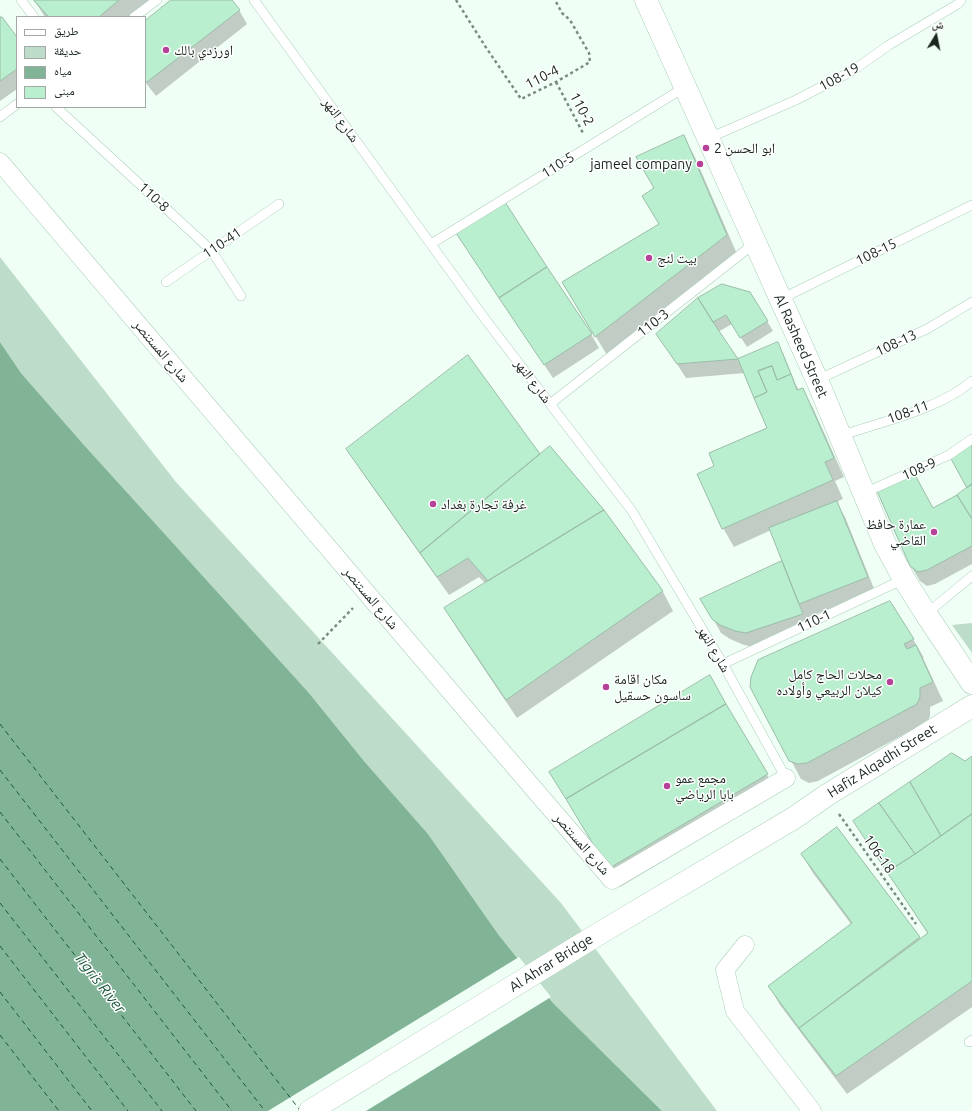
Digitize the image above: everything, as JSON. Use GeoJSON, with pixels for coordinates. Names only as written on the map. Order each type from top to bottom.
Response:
{"type":"FeatureCollection","features":[{"type":"Feature","properties":{"kind":"main road","name":"Al Rasheed Street"},"geometry":{"type":"LineString","coordinates":[[646,0],[817,380],[885,544],[904,579],[972,684]]}},
{"type":"Feature","properties":{"kind":"main road","name":"Hafiz Alqadhi Street"},"geometry":{"type":"LineString","coordinates":[[794,818],[827,795],[972,706]]}},
{"type":"Feature","properties":{"kind":"main road","name":"Al Ahrar Bridge"},"geometry":{"type":"LineString","coordinates":[[310,1111],[605,930],[794,818]]}},
{"type":"Feature","properties":{"kind":"street","name":"شارع المستنصر"},"geometry":{"type":"LineString","coordinates":[[0,162],[612,880],[786,778]]}},
{"type":"Feature","properties":{"kind":"street"},"geometry":{"type":"LineString","coordinates":[[746,945],[725,970],[735,1011],[812,1111]]}},
{"type":"Feature","properties":{"kind":"lane"},"geometry":{"type":"LineString","coordinates":[[21,0],[33,16]]}},
{"type":"Feature","properties":{"kind":"lane"},"geometry":{"type":"LineString","coordinates":[[135,16],[157,0]]}},
{"type":"Feature","properties":{"kind":"lane","name":"شارع النهر"},"geometry":{"type":"LineString","coordinates":[[254,0],[485,318],[632,511],[723,664],[786,778]]}},
{"type":"Feature","properties":{"kind":"lane","name":"108-19"},"geometry":{"type":"LineString","coordinates":[[709,138],[796,100],[852,71],[889,44],[958,4],[961,0]]}},
{"type":"Feature","properties":{"kind":"lane","name":"110-5"},"geometry":{"type":"LineString","coordinates":[[431,244],[685,87]]}},
{"type":"Feature","properties":{"kind":"lane"},"geometry":{"type":"LineString","coordinates":[[0,117],[16,105]]}},
{"type":"Feature","properties":{"kind":"lane","name":"110-8"},"geometry":{"type":"LineString","coordinates":[[57,108],[211,250],[241,296]]}},
{"type":"Feature","properties":{"kind":"lane","name":"110-41"},"geometry":{"type":"LineString","coordinates":[[166,282],[279,204]]}},
{"type":"Feature","properties":{"kind":"lane","name":"108-15"},"geometry":{"type":"LineString","coordinates":[[780,299],[972,205]]}},
{"type":"Feature","properties":{"kind":"lane","name":"110-3"},"geometry":{"type":"LineString","coordinates":[[550,404],[756,242]]}},
{"type":"Feature","properties":{"kind":"lane","name":"108-13"},"geometry":{"type":"LineString","coordinates":[[817,380],[927,329],[972,302]]}},
{"type":"Feature","properties":{"kind":"lane","name":"108-11"},"geometry":{"type":"LineString","coordinates":[[840,436],[925,408],[964,388],[972,381]]}},
{"type":"Feature","properties":{"kind":"lane","name":"108-9"},"geometry":{"type":"LineString","coordinates":[[864,493],[949,455],[972,439]]}},
{"type":"Feature","properties":{"kind":"lane"},"geometry":{"type":"LineString","coordinates":[[926,614],[972,576]]}},
{"type":"Feature","properties":{"kind":"lane","name":"110-1"},"geometry":{"type":"LineString","coordinates":[[723,664],[904,579]]}},
{"type":"Feature","properties":{"kind":"path","name":"110-4"},"geometry":{"type":"LineString","coordinates":[[456,0],[521,99],[556,82],[590,62],[589,53],[570,20],[562,13],[555,0]]}},
{"type":"Feature","properties":{"kind":"path","name":"110-2"},"geometry":{"type":"LineString","coordinates":[[556,82],[590,145]]}},
{"type":"Feature","properties":{"kind":"path"},"geometry":{"type":"LineString","coordinates":[[318,644],[367,593]]}},
{"type":"Feature","properties":{"kind":"path","name":"106-18"},"geometry":{"type":"LineString","coordinates":[[827,795],[916,924]]}},
{"type":"Feature","properties":{"kind":"green space"},"geometry":{"type":"Polygon","coordinates":[[[0,257],[176,482],[561,903],[717,1111],[662,1111],[553,1003],[498,934],[428,834],[364,761],[309,693],[84,445],[21,373],[0,342],[0,257]]]}},
{"type":"Feature","properties":{"kind":"green space"},"geometry":{"type":"Polygon","coordinates":[[[972,623],[972,653],[952,625],[972,623]]]}},
{"type":"Feature","properties":{"kind":"water","name":"Tigris River"},"geometry":{"type":"Polygon","coordinates":[[[0,342],[21,373],[84,445],[309,693],[364,761],[428,834],[498,934],[553,1003],[662,1111],[0,1111],[0,342]]]}},
{"type":"Feature","properties":{"kind":"pier"},"geometry":{"type":"Polygon","coordinates":[[[519,957],[551,997],[366,1111],[268,1111],[519,957]]]}},
{"type":"Feature","properties":{"kind":"building"},"geometry":{"type":"Polygon","coordinates":[[[34,0],[119,0],[100,16],[48,16],[34,0]]]}},
{"type":"Feature","properties":{"kind":"building","name":"اورزدي بالك"},"geometry":{"type":"Polygon","coordinates":[[[171,0],[232,0],[240,10],[147,82],[146,20],[171,0]]]}},
{"type":"Feature","properties":{"kind":"building"},"geometry":{"type":"Polygon","coordinates":[[[2,17],[16,36],[16,70],[0,81],[0,19],[2,17]]]}},
{"type":"Feature","properties":{"kind":"building","name":"بيت لنج"},"geometry":{"type":"Polygon","coordinates":[[[684,135],[727,235],[595,337],[562,282],[659,224],[642,196],[654,188],[636,157],[684,135]]]}},
{"type":"Feature","properties":{"kind":"building"},"geometry":{"type":"Polygon","coordinates":[[[505,202],[547,267],[499,298],[456,233],[505,202]]]}},
{"type":"Feature","properties":{"kind":"building"},"geometry":{"type":"Polygon","coordinates":[[[547,267],[592,334],[544,365],[499,298],[547,267]]]}},
{"type":"Feature","properties":{"kind":"building"},"geometry":{"type":"Polygon","coordinates":[[[722,284],[750,292],[768,321],[740,338],[726,315],[713,322],[698,298],[722,284]]]}},
{"type":"Feature","properties":{"kind":"building"},"geometry":{"type":"Polygon","coordinates":[[[698,298],[738,359],[677,364],[656,334],[698,298]]]}},
{"type":"Feature","properties":{"kind":"building"},"geometry":{"type":"Polygon","coordinates":[[[778,342],[791,374],[777,380],[772,366],[758,371],[767,392],[754,398],[738,359],[778,342]]]}},
{"type":"Feature","properties":{"kind":"building","name":"غرفة تجارة بغداد"},"geometry":{"type":"Polygon","coordinates":[[[468,355],[540,454],[420,553],[346,449],[468,355]]]}},
{"type":"Feature","properties":{"kind":"building"},"geometry":{"type":"Polygon","coordinates":[[[772,366],[777,380],[791,374],[797,390],[803,388],[834,458],[825,462],[833,480],[722,529],[697,474],[714,466],[709,453],[767,428],[754,398],[767,392],[758,371],[772,366]]]}},
{"type":"Feature","properties":{"kind":"building"},"geometry":{"type":"Polygon","coordinates":[[[972,443],[972,484],[967,488],[950,457],[972,443]]]}},
{"type":"Feature","properties":{"kind":"building"},"geometry":{"type":"Polygon","coordinates":[[[550,446],[604,510],[488,581],[468,558],[437,577],[420,553],[550,446]]]}},
{"type":"Feature","properties":{"kind":"building","name":"عمارة حافظ القاضي"},"geometry":{"type":"Polygon","coordinates":[[[914,473],[933,508],[957,495],[972,519],[972,546],[927,570],[918,572],[910,566],[877,491],[914,473]]]}},
{"type":"Feature","properties":{"kind":"building"},"geometry":{"type":"Polygon","coordinates":[[[972,484],[972,519],[957,495],[972,484]]]}},
{"type":"Feature","properties":{"kind":"building"},"geometry":{"type":"Polygon","coordinates":[[[837,501],[868,577],[799,604],[769,528],[837,501]]]}},
{"type":"Feature","properties":{"kind":"building"},"geometry":{"type":"Polygon","coordinates":[[[604,510],[663,591],[506,700],[444,608],[604,510]]]}},
{"type":"Feature","properties":{"kind":"building"},"geometry":{"type":"Polygon","coordinates":[[[782,561],[803,614],[746,633],[735,631],[720,625],[712,619],[700,599],[782,561]]]}},
{"type":"Feature","properties":{"kind":"building"},"geometry":{"type":"Polygon","coordinates":[[[890,601],[914,639],[904,644],[907,649],[916,645],[933,682],[920,688],[920,697],[917,704],[807,763],[798,764],[789,761],[750,687],[751,677],[758,660],[890,601]]]}},
{"type":"Feature","properties":{"kind":"building"},"geometry":{"type":"Polygon","coordinates":[[[710,675],[726,704],[566,799],[549,772],[710,675]]]}},
{"type":"Feature","properties":{"kind":"building","name":"مجمع عمو بابا الرياضي"},"geometry":{"type":"Polygon","coordinates":[[[726,704],[768,774],[608,869],[566,799],[726,704]]]}},
{"type":"Feature","properties":{"kind":"building"},"geometry":{"type":"Polygon","coordinates":[[[952,753],[965,761],[972,756],[972,814],[941,836],[910,782],[952,753]]]}},
{"type":"Feature","properties":{"kind":"building"},"geometry":{"type":"Polygon","coordinates":[[[910,782],[941,836],[915,854],[879,803],[910,782]]]}},
{"type":"Feature","properties":{"kind":"building"},"geometry":{"type":"Polygon","coordinates":[[[879,803],[915,854],[887,872],[853,821],[879,803]]]}},
{"type":"Feature","properties":{"kind":"building"},"geometry":{"type":"Polygon","coordinates":[[[972,814],[972,981],[836,1076],[799,1028],[928,933],[887,872],[972,814]]]}},
{"type":"Feature","properties":{"kind":"building"},"geometry":{"type":"Polygon","coordinates":[[[837,827],[920,937],[799,1028],[768,986],[852,923],[801,854],[837,827]]]}},
{"type":"Feature","properties":{"kind":"ferry route"},"geometry":{"type":"LineString","coordinates":[[0,724],[299,1109]]}},
{"type":"Feature","properties":{"kind":"ferry route"},"geometry":{"type":"LineString","coordinates":[[0,770],[265,1111]]}},
{"type":"Feature","properties":{"kind":"ferry route"},"geometry":{"type":"LineString","coordinates":[[0,812],[232,1111]]}},
{"type":"Feature","properties":{"kind":"ferry route"},"geometry":{"type":"LineString","coordinates":[[0,859],[196,1111]]}},
{"type":"Feature","properties":{"kind":"ferry route"},"geometry":{"type":"LineString","coordinates":[[0,903],[162,1111]]}},
{"type":"Feature","properties":{"kind":"ferry route"},"geometry":{"type":"LineString","coordinates":[[0,946],[128,1111]]}},
{"type":"Feature","properties":{"kind":"ferry route"},"geometry":{"type":"LineString","coordinates":[[0,992],[92,1111]]}},
{"type":"Feature","properties":{"kind":"ferry route"},"geometry":{"type":"LineString","coordinates":[[0,1035],[59,1111]]}},
{"type":"Feature","properties":{"kind":"place","name":"اورزدي بالك"},"geometry":{"type":"Point","coordinates":[166,50]}},
{"type":"Feature","properties":{"kind":"place","name":"ابو الحسن 2"},"geometry":{"type":"Point","coordinates":[706,148]}},
{"type":"Feature","properties":{"kind":"place","name":"jameel company"},"geometry":{"type":"Point","coordinates":[700,164]}},
{"type":"Feature","properties":{"kind":"place","name":"بيت لنج"},"geometry":{"type":"Point","coordinates":[649,258]}},
{"type":"Feature","properties":{"kind":"place","name":"غرفة تجارة بغداد"},"geometry":{"type":"Point","coordinates":[433,504]}},
{"type":"Feature","properties":{"kind":"place","name":"عمارة حافظ القاضي"},"geometry":{"type":"Point","coordinates":[934,532]}},
{"type":"Feature","properties":{"kind":"place","name":"محلات الحاج كامل كيلان الربيعي وأولاده"},"geometry":{"type":"Point","coordinates":[890,682]}},
{"type":"Feature","properties":{"kind":"place","name":"مكان اقامة ساسون حسقيل"},"geometry":{"type":"Point","coordinates":[606,687]}},
{"type":"Feature","properties":{"kind":"place","name":"مجمع عمو بابا الرياضي"},"geometry":{"type":"Point","coordinates":[667,786]}}]}
